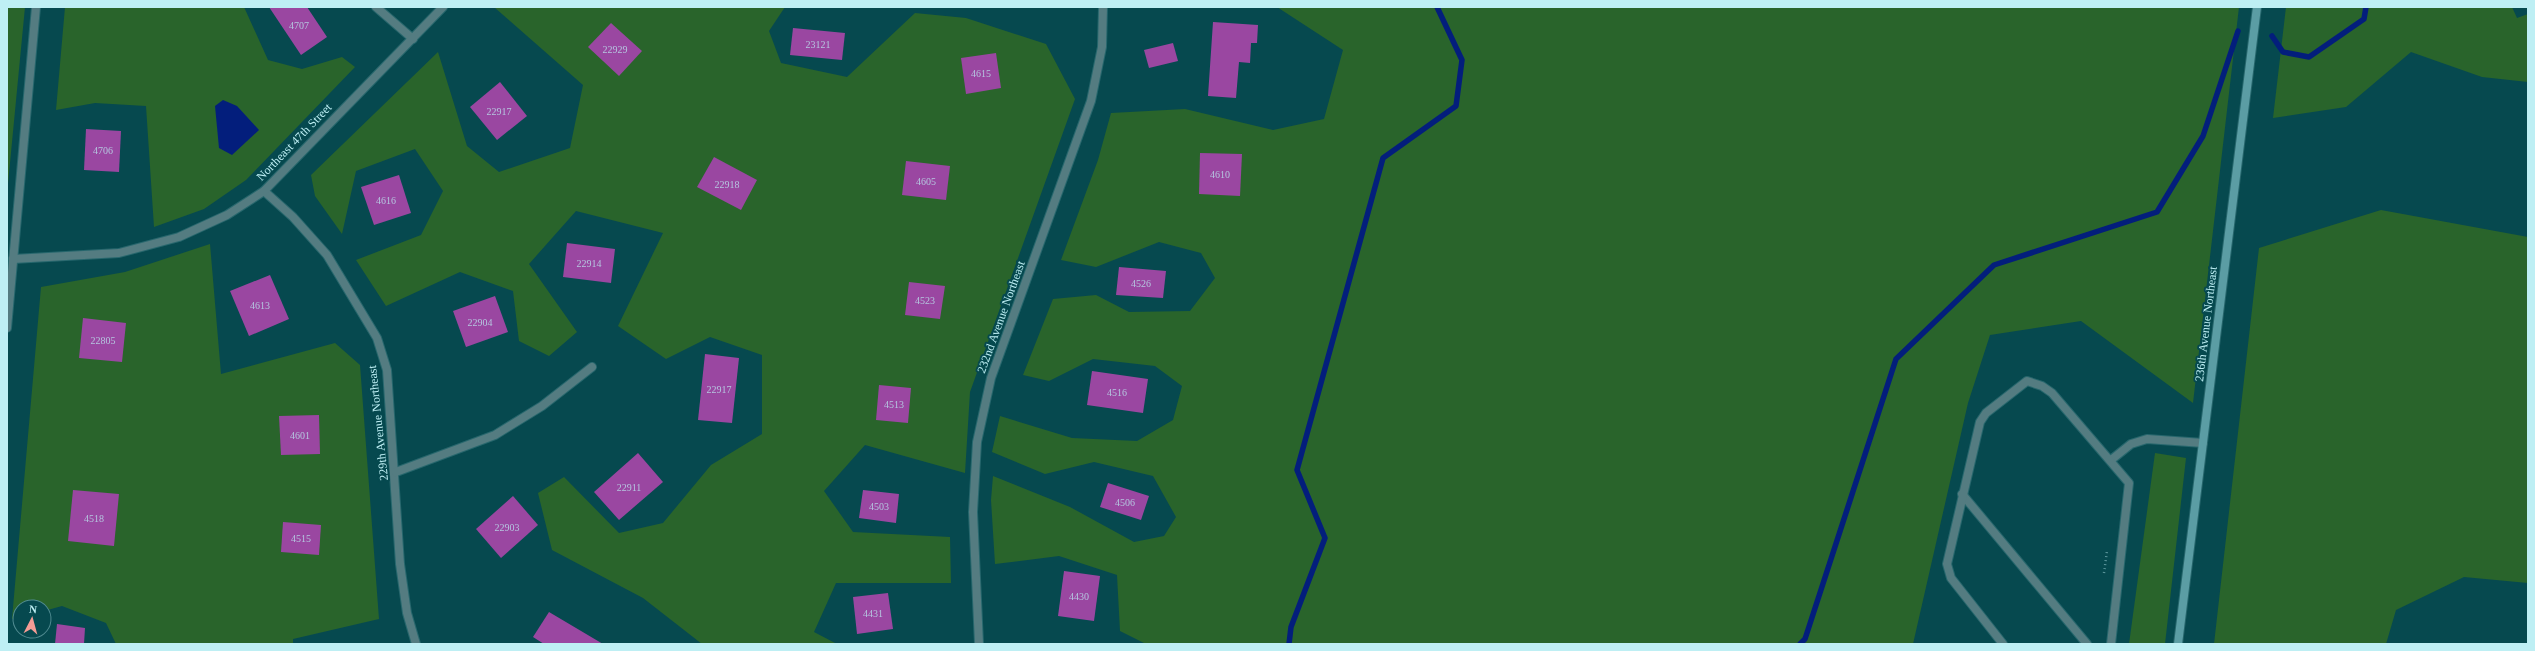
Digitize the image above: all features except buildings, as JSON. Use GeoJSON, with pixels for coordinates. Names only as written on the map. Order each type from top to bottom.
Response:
{"type":"FeatureCollection","features":[{"type":"Feature","properties":{"kind":"street"},"geometry":{"type":"LineString","coordinates":[[7,328],[36,7]]}},
{"type":"Feature","properties":{"kind":"street"},"geometry":{"type":"LineString","coordinates":[[376,7],[413,39]]}},
{"type":"Feature","properties":{"kind":"street","name":"Northeast 47th Street"},"geometry":{"type":"LineString","coordinates":[[13,259],[119,253],[179,236],[227,215],[264,191],[443,7]]}},
{"type":"Feature","properties":{"kind":"street","name":"232nd Avenue Northeast"},"geometry":{"type":"LineString","coordinates":[[979,644],[974,512],[977,442],[991,378],[1091,101],[1102,47],[1103,7]]}},
{"type":"Feature","properties":{"kind":"street","name":"236th Avenue Northeast"},"geometry":{"type":"LineString","coordinates":[[2178,644],[2257,7]]}},
{"type":"Feature","properties":{"kind":"street","name":"229th Avenue Northeast"},"geometry":{"type":"LineString","coordinates":[[264,191],[293,217],[326,255],[377,338],[387,370],[396,472],[400,564],[407,613],[416,644]]}},
{"type":"Feature","properties":{"kind":"street"},"geometry":{"type":"LineString","coordinates":[[396,472],[495,435],[542,406],[592,368]]}},
{"type":"Feature","properties":{"kind":"street"},"geometry":{"type":"LineString","coordinates":[[2003,644],[1951,578],[1947,564],[1962,494],[1980,422],[1986,413],[2027,382],[2042,386],[2052,393],[2111,460],[2129,483],[2111,644]]}},
{"type":"Feature","properties":{"kind":"street"},"geometry":{"type":"LineString","coordinates":[[2111,460],[2131,444],[2147,439],[2203,443]]}},
{"type":"Feature","properties":{"kind":"street"},"geometry":{"type":"LineString","coordinates":[[1962,494],[2087,644]]}},
{"type":"Feature","properties":{"kind":"green space"},"geometry":{"type":"Polygon","coordinates":[[[7,7],[25,7],[7,194],[7,7]]]}},
{"type":"Feature","properties":{"kind":"green space"},"geometry":{"type":"Polygon","coordinates":[[[65,7],[244,7],[268,60],[302,69],[342,57],[355,67],[246,180],[204,209],[154,227],[146,106],[95,103],[56,110],[65,7]]]}},
{"type":"Feature","properties":{"kind":"green space"},"geometry":{"type":"Polygon","coordinates":[[[494,7],[785,7],[769,31],[781,63],[847,77],[915,13],[966,18],[1046,44],[1075,99],[970,392],[965,473],[865,445],[824,491],[853,532],[950,537],[951,583],[836,583],[814,632],[837,644],[702,644],[643,598],[552,550],[538,493],[564,477],[619,533],[663,523],[711,465],[762,434],[762,355],[710,337],[666,359],[618,326],[663,233],[576,211],[529,264],[577,332],[549,356],[519,341],[513,291],[460,272],[386,306],[356,260],[421,235],[443,191],[415,149],[356,171],[342,234],[315,196],[311,175],[438,52],[467,146],[499,172],[570,148],[583,85],[494,7]]]}},
{"type":"Feature","properties":{"kind":"green space"},"geometry":{"type":"Polygon","coordinates":[[[1277,7],[2239,7],[2193,403],[2081,321],[1990,335],[1968,403],[1913,644],[1146,644],[1120,631],[1117,575],[1059,556],[995,564],[991,500],[993,476],[1070,507],[1134,542],[1164,536],[1176,517],[1153,476],[1094,462],[1045,474],[992,452],[1000,416],[1072,438],[1137,441],[1173,420],[1182,386],[1155,366],[1093,359],[1049,381],[1023,375],[1053,299],[1096,295],[1129,312],[1190,311],[1215,278],[1201,253],[1159,242],[1096,267],[1061,260],[1098,160],[1111,113],[1185,109],[1273,130],[1324,119],[1343,50],[1277,7]]]}},
{"type":"Feature","properties":{"kind":"green space"},"geometry":{"type":"Polygon","coordinates":[[[2286,7],[2512,7],[2517,18],[2528,14],[2528,82],[2482,77],[2411,52],[2346,107],[2273,118],[2286,7]]]}},
{"type":"Feature","properties":{"kind":"green space"},"geometry":{"type":"Polygon","coordinates":[[[2381,210],[2528,237],[2528,583],[2464,577],[2396,610],[2386,644],[2214,644],[2259,248],[2381,210]]]}},
{"type":"Feature","properties":{"kind":"green space"},"geometry":{"type":"Polygon","coordinates":[[[210,244],[221,374],[335,343],[360,365],[379,619],[293,639],[293,644],[116,644],[106,623],[62,606],[52,609],[52,599],[14,599],[41,287],[125,272],[210,244]]]}},
{"type":"Feature","properties":{"kind":"green space"},"geometry":{"type":"Polygon","coordinates":[[[2155,453],[2186,458],[2165,644],[2129,644],[2155,453]]]}},
{"type":"Feature","properties":{"kind":"shaded area"},"geometry":{"type":"Polygon","coordinates":[[[223,100],[237,106],[259,130],[232,155],[219,148],[215,106],[223,100]]]}},
{"type":"Feature","properties":{"kind":"waterway"},"geometry":{"type":"LineString","coordinates":[[1289,644],[1291,627],[1325,538],[1297,470],[1383,158],[1456,106],[1462,60],[1437,7]]}},
{"type":"Feature","properties":{"kind":"waterway"},"geometry":{"type":"LineString","coordinates":[[2272,36],[2283,52],[2309,57],[2364,19],[2366,7]]}},
{"type":"Feature","properties":{"kind":"waterway"},"geometry":{"type":"LineString","coordinates":[[1800,644],[1805,639],[1896,359],[1994,265],[2157,212],[2203,136],[2238,31]]}}]}
